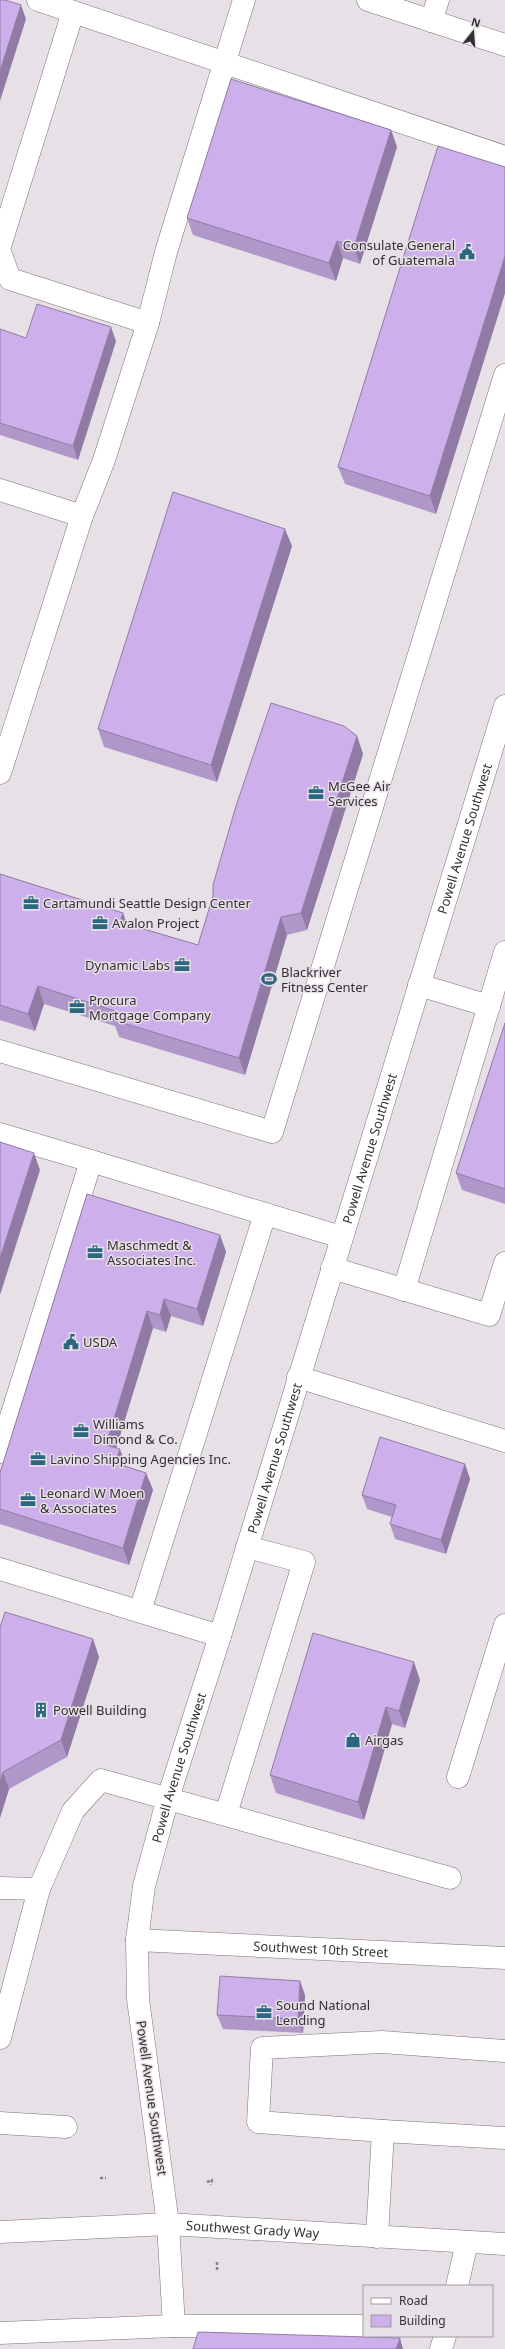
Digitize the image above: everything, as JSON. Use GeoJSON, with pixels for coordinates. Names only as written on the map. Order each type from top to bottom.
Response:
{"type":"FeatureCollection","features":[{"type":"Feature","properties":{"kind":"street"},"geometry":{"type":"LineString","coordinates":[[38,0],[505,157]]}},
{"type":"Feature","properties":{"kind":"street"},"geometry":{"type":"LineString","coordinates":[[0,773],[82,516],[104,460],[148,323],[166,252],[244,0]]}},
{"type":"Feature","properties":{"kind":"street"},"geometry":{"type":"LineString","coordinates":[[368,0],[505,45]]}},
{"type":"Feature","properties":{"kind":"street"},"geometry":{"type":"LineString","coordinates":[[431,21],[438,0]]}},
{"type":"Feature","properties":{"kind":"street"},"geometry":{"type":"LineString","coordinates":[[0,246],[73,12]]}},
{"type":"Feature","properties":{"kind":"street"},"geometry":{"type":"LineString","coordinates":[[0,252],[10,279],[148,323]]}},
{"type":"Feature","properties":{"kind":"street"},"geometry":{"type":"LineString","coordinates":[[0,1051],[272,1132],[505,375]]}},
{"type":"Feature","properties":{"kind":"street"},"geometry":{"type":"LineString","coordinates":[[0,490],[82,516]]}},
{"type":"Feature","properties":{"kind":"street","name":"Powell Avenue Southwest"},"geometry":{"type":"LineString","coordinates":[[174,2326],[168,2224],[138,1999],[137,1940],[144,1886],[168,1798],[220,1636],[341,1237],[419,985],[502,729],[505,706]]}},
{"type":"Feature","properties":{"kind":"street"},"geometry":{"type":"LineString","coordinates":[[404,1290],[505,952]]}},
{"type":"Feature","properties":{"kind":"street"},"geometry":{"type":"LineString","coordinates":[[419,985],[489,1006]]}},
{"type":"Feature","properties":{"kind":"street"},"geometry":{"type":"LineString","coordinates":[[0,1134],[341,1237]]}},
{"type":"Feature","properties":{"kind":"street"},"geometry":{"type":"LineString","coordinates":[[0,1452],[91,1161]]}},
{"type":"Feature","properties":{"kind":"street"},"geometry":{"type":"LineString","coordinates":[[140,1611],[265,1214]]}},
{"type":"Feature","properties":{"kind":"street"},"geometry":{"type":"LineString","coordinates":[[332,1268],[497,1318],[505,1262]]}},
{"type":"Feature","properties":{"kind":"street"},"geometry":{"type":"LineString","coordinates":[[298,1377],[505,1441]]}},
{"type":"Feature","properties":{"kind":"street"},"geometry":{"type":"LineString","coordinates":[[226,1814],[304,1562],[246,1547]]}},
{"type":"Feature","properties":{"kind":"street"},"geometry":{"type":"LineString","coordinates":[[0,1569],[220,1636]]}},
{"type":"Feature","properties":{"kind":"street"},"geometry":{"type":"LineString","coordinates":[[458,1777],[505,1625]]}},
{"type":"Feature","properties":{"kind":"street"},"geometry":{"type":"LineString","coordinates":[[0,2038],[39,1889],[73,1811],[101,1780],[450,1878]]}},
{"type":"Feature","properties":{"kind":"street"},"geometry":{"type":"LineString","coordinates":[[0,1888],[39,1889]]}},
{"type":"Feature","properties":{"kind":"street","name":"Southwest 10th Street"},"geometry":{"type":"LineString","coordinates":[[137,1940],[505,1958]]}},
{"type":"Feature","properties":{"kind":"street"},"geometry":{"type":"LineString","coordinates":[[505,2051],[382,2042],[262,2048],[258,2122],[505,2138]]}},
{"type":"Feature","properties":{"kind":"street"},"geometry":{"type":"LineString","coordinates":[[0,2123],[66,2127]]}},
{"type":"Feature","properties":{"kind":"street"},"geometry":{"type":"LineString","coordinates":[[377,2237],[383,2131]]}},
{"type":"Feature","properties":{"kind":"street","name":"Southwest Grady Way"},"geometry":{"type":"LineString","coordinates":[[0,2232],[168,2224],[505,2244]]}},
{"type":"Feature","properties":{"kind":"street"},"geometry":{"type":"LineString","coordinates":[[457,2285],[467,2242]]}},
{"type":"Feature","properties":{"kind":"street"},"geometry":{"type":"LineString","coordinates":[[0,2334],[174,2326],[363,2326]]}},
{"type":"Feature","properties":{"kind":"street"},"geometry":{"type":"LineString","coordinates":[[441,2349],[445,2337]]}},
{"type":"Feature","properties":{"kind":"path"},"geometry":{"type":"LineString","coordinates":[[100,2178],[106,2178]]}},
{"type":"Feature","properties":{"kind":"path"},"geometry":{"type":"LineString","coordinates":[[207,2182],[212,2180],[211,2185]]}},
{"type":"Feature","properties":{"kind":"path"},"geometry":{"type":"LineString","coordinates":[[217,2262],[217,2270]]}},
{"type":"Feature","properties":{"kind":"building"},"geometry":{"type":"Polygon","coordinates":[[[0,0],[21,5],[0,71],[0,0]]]}},
{"type":"Feature","properties":{"kind":"building"},"geometry":{"type":"Polygon","coordinates":[[[231,79],[391,130],[354,247],[337,241],[329,263],[187,218],[231,79]]]}},
{"type":"Feature","properties":{"kind":"building"},"geometry":{"type":"Polygon","coordinates":[[[438,146],[505,167],[505,256],[430,496],[338,467],[438,146]]]}},
{"type":"Feature","properties":{"kind":"building"},"geometry":{"type":"Polygon","coordinates":[[[37,304],[111,327],[73,446],[0,423],[0,329],[26,338],[37,304]]]}},
{"type":"Feature","properties":{"kind":"building"},"geometry":{"type":"Polygon","coordinates":[[[173,492],[285,529],[211,765],[98,729],[173,492]]]}},
{"type":"Feature","properties":{"kind":"building"},"geometry":{"type":"Polygon","coordinates":[[[271,703],[344,726],[357,736],[301,913],[281,917],[239,1058],[113,1020],[115,1011],[38,986],[28,1014],[0,1005],[0,874],[123,913],[120,922],[198,945],[213,896],[213,885],[236,806],[271,703]]]}},
{"type":"Feature","properties":{"kind":"building"},"geometry":{"type":"Polygon","coordinates":[[[505,1023],[505,1189],[456,1173],[505,1023]]]}},
{"type":"Feature","properties":{"kind":"building"},"geometry":{"type":"Polygon","coordinates":[[[0,1142],[34,1153],[0,1258],[0,1142]]]}},
{"type":"Feature","properties":{"kind":"building"},"geometry":{"type":"Polygon","coordinates":[[[87,1194],[220,1235],[197,1309],[164,1299],[160,1315],[147,1311],[106,1445],[120,1449],[115,1463],[146,1473],[123,1548],[0,1509],[0,1473],[87,1194]]]}},
{"type":"Feature","properties":{"kind":"building"},"geometry":{"type":"Polygon","coordinates":[[[380,1437],[465,1464],[441,1540],[390,1524],[396,1505],[362,1495],[380,1437]]]}},
{"type":"Feature","properties":{"kind":"building","name":"Powell Building"},"geometry":{"type":"Polygon","coordinates":[[[5,1612],[93,1639],[61,1740],[3,1772],[0,1782],[0,1627],[5,1612]]]}},
{"type":"Feature","properties":{"kind":"building"},"geometry":{"type":"Polygon","coordinates":[[[313,1633],[414,1662],[399,1711],[386,1707],[358,1802],[270,1775],[313,1633]]]}},
{"type":"Feature","properties":{"kind":"building"},"geometry":{"type":"Polygon","coordinates":[[[220,1976],[300,1981],[298,2019],[217,2015],[220,1976]]]}},
{"type":"Feature","properties":{"kind":"building"},"geometry":{"type":"Polygon","coordinates":[[[198,2332],[400,2338],[396,2349],[193,2349],[198,2332]]]}},
{"type":"Feature","properties":{"kind":"place","name":"Consulate General of Guatemala"},"geometry":{"type":"Point","coordinates":[467,252]}},
{"type":"Feature","properties":{"kind":"place","name":"McGee Air Services"},"geometry":{"type":"Point","coordinates":[316,793]}},
{"type":"Feature","properties":{"kind":"place","name":"Cartamundi Seattle Design Center"},"geometry":{"type":"Point","coordinates":[31,903]}},
{"type":"Feature","properties":{"kind":"place","name":"Avalon Project"},"geometry":{"type":"Point","coordinates":[100,923]}},
{"type":"Feature","properties":{"kind":"place","name":"Dynamic Labs"},"geometry":{"type":"Point","coordinates":[182,965]}},
{"type":"Feature","properties":{"kind":"place","name":"Blackriver Fitness Center"},"geometry":{"type":"Point","coordinates":[269,979]}},
{"type":"Feature","properties":{"kind":"place","name":"Procura Mortgage Company"},"geometry":{"type":"Point","coordinates":[77,1007]}},
{"type":"Feature","properties":{"kind":"place","name":"Maschmedt & Associates Inc."},"geometry":{"type":"Point","coordinates":[95,1252]}},
{"type":"Feature","properties":{"kind":"place","name":"USDA"},"geometry":{"type":"Point","coordinates":[71,1342]}},
{"type":"Feature","properties":{"kind":"place","name":"Williams Dimond & Co."},"geometry":{"type":"Point","coordinates":[81,1431]}},
{"type":"Feature","properties":{"kind":"place","name":"Lavino Shipping Agencies Inc."},"geometry":{"type":"Point","coordinates":[38,1459]}},
{"type":"Feature","properties":{"kind":"place","name":"Leonard W Moen & Associates"},"geometry":{"type":"Point","coordinates":[28,1500]}},
{"type":"Feature","properties":{"kind":"place","name":"Powell Building"},"geometry":{"type":"Point","coordinates":[41,1710]}},
{"type":"Feature","properties":{"kind":"place","name":"Airgas"},"geometry":{"type":"Point","coordinates":[353,1740]}},
{"type":"Feature","properties":{"kind":"place","name":"Sound National Lending"},"geometry":{"type":"Point","coordinates":[264,2012]}}]}
